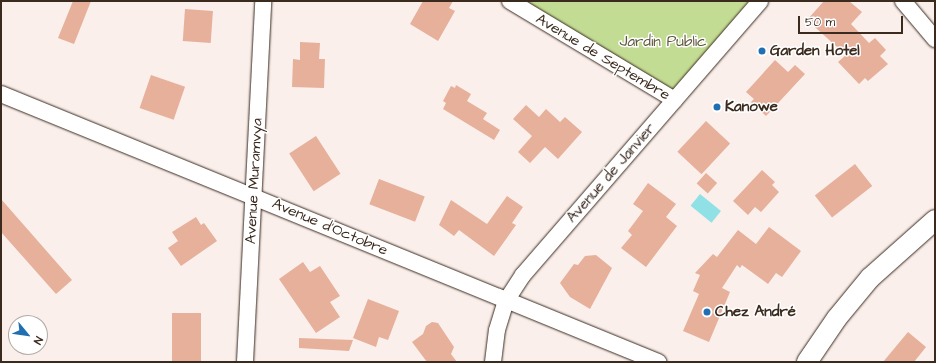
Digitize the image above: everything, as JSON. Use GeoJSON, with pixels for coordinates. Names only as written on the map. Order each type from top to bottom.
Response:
{"type":"FeatureCollection","features":[{"type":"Feature","properties":{"kind":"street","name":"Avenue Muramvya"},"geometry":{"type":"LineString","coordinates":[[245,362],[263,1]]}},
{"type":"Feature","properties":{"kind":"street","name":"Avenue de Septembre"},"geometry":{"type":"LineString","coordinates":[[510,1],[676,100]]}},
{"type":"Feature","properties":{"kind":"street","name":"Avenue de Janvier"},"geometry":{"type":"LineString","coordinates":[[492,362],[497,330],[506,301],[524,275],[576,212],[676,100],[760,1]]}},
{"type":"Feature","properties":{"kind":"street"},"geometry":{"type":"LineString","coordinates":[[903,1],[935,39]]}},
{"type":"Feature","properties":{"kind":"street","name":"Avenue d'Octobre"},"geometry":{"type":"LineString","coordinates":[[1,94],[253,195],[506,301],[658,362]]}},
{"type":"Feature","properties":{"kind":"street"},"geometry":{"type":"LineString","coordinates":[[807,362],[837,318],[870,278],[935,220]]}},
{"type":"Feature","properties":{"kind":"green space","name":"Jardin Public"},"geometry":{"type":"Polygon","coordinates":[[[519,1],[749,1],[672,94],[519,1]]]}},
{"type":"Feature","properties":{"kind":"water"},"geometry":{"type":"Polygon","coordinates":[[[700,194],[721,211],[712,223],[691,206],[700,194]]]}},
{"type":"Feature","properties":{"kind":"building"},"geometry":{"type":"Polygon","coordinates":[[[73,1],[91,1],[74,44],[58,38],[73,1]]]}},
{"type":"Feature","properties":{"kind":"building"},"geometry":{"type":"Polygon","coordinates":[[[423,1],[453,1],[449,8],[455,11],[438,41],[410,24],[423,1]]]}},
{"type":"Feature","properties":{"kind":"building"},"geometry":{"type":"Polygon","coordinates":[[[824,1],[849,1],[862,12],[851,24],[869,43],[875,38],[886,50],[880,56],[888,64],[868,81],[865,78],[859,84],[838,62],[846,55],[807,20],[824,1]]]}},
{"type":"Feature","properties":{"kind":"building"},"geometry":{"type":"Polygon","coordinates":[[[185,9],[213,11],[211,43],[183,41],[185,9]]]}},
{"type":"Feature","properties":{"kind":"building"},"geometry":{"type":"Polygon","coordinates":[[[300,42],[320,43],[319,59],[325,59],[324,88],[292,87],[293,59],[300,60],[300,42]]]}},
{"type":"Feature","properties":{"kind":"building"},"geometry":{"type":"Polygon","coordinates":[[[775,60],[788,72],[795,65],[805,74],[766,116],[751,102],[754,99],[746,92],[775,60]]]}},
{"type":"Feature","properties":{"kind":"building"},"geometry":{"type":"Polygon","coordinates":[[[151,75],[185,87],[174,120],[140,108],[151,75]]]}},
{"type":"Feature","properties":{"kind":"building"},"geometry":{"type":"Polygon","coordinates":[[[456,85],[471,94],[467,101],[487,113],[483,119],[500,130],[494,140],[443,109],[446,103],[443,101],[451,86],[455,88],[456,85]]]}},
{"type":"Feature","properties":{"kind":"building"},"geometry":{"type":"Polygon","coordinates":[[[526,105],[539,117],[546,109],[560,122],[565,117],[582,132],[558,159],[545,147],[530,163],[518,152],[532,136],[513,119],[526,105]]]}},
{"type":"Feature","properties":{"kind":"building"},"geometry":{"type":"Polygon","coordinates":[[[706,121],[730,144],[701,174],[677,152],[706,121]]]}},
{"type":"Feature","properties":{"kind":"building"},"geometry":{"type":"Polygon","coordinates":[[[316,136],[341,174],[314,191],[289,153],[316,136]]]}},
{"type":"Feature","properties":{"kind":"building"},"geometry":{"type":"Polygon","coordinates":[[[855,164],[872,186],[832,217],[815,195],[855,164]]]}},
{"type":"Feature","properties":{"kind":"building"},"geometry":{"type":"Polygon","coordinates":[[[762,170],[775,182],[772,185],[779,192],[761,212],[755,207],[748,215],[733,201],[762,170]]]}},
{"type":"Feature","properties":{"kind":"building"},"geometry":{"type":"Polygon","coordinates":[[[706,173],[717,183],[708,193],[697,183],[706,173]]]}},
{"type":"Feature","properties":{"kind":"building"},"geometry":{"type":"Polygon","coordinates":[[[379,179],[425,197],[415,222],[369,204],[379,179]]]}},
{"type":"Feature","properties":{"kind":"building"},"geometry":{"type":"Polygon","coordinates":[[[648,183],[676,204],[666,217],[677,226],[646,267],[621,248],[632,235],[628,231],[643,211],[633,204],[648,183]]]}},
{"type":"Feature","properties":{"kind":"building"},"geometry":{"type":"Polygon","coordinates":[[[507,196],[523,207],[512,223],[516,225],[494,256],[459,230],[454,236],[439,225],[451,200],[487,224],[507,196]]]}},
{"type":"Feature","properties":{"kind":"building"},"geometry":{"type":"Polygon","coordinates":[[[1,199],[72,280],[56,294],[1,232],[1,199]]]}},
{"type":"Feature","properties":{"kind":"building"},"geometry":{"type":"Polygon","coordinates":[[[196,217],[201,225],[204,223],[217,241],[181,266],[168,248],[178,241],[172,232],[196,217]]]}},
{"type":"Feature","properties":{"kind":"building"},"geometry":{"type":"Polygon","coordinates":[[[769,227],[801,251],[782,277],[776,273],[768,284],[742,265],[740,268],[737,265],[722,288],[730,292],[709,342],[683,331],[699,294],[693,291],[700,275],[695,273],[713,254],[717,257],[738,230],[756,244],[769,227]]]}},
{"type":"Feature","properties":{"kind":"building"},"geometry":{"type":"Polygon","coordinates":[[[596,255],[612,268],[590,309],[570,297],[560,283],[574,264],[578,265],[585,256],[596,255]]]}},
{"type":"Feature","properties":{"kind":"building"},"geometry":{"type":"Polygon","coordinates":[[[303,262],[310,272],[320,266],[340,296],[330,302],[340,317],[316,333],[279,279],[303,262]]]}},
{"type":"Feature","properties":{"kind":"building"},"geometry":{"type":"Polygon","coordinates":[[[368,299],[399,311],[388,340],[379,337],[376,347],[353,338],[368,299]]]}},
{"type":"Feature","properties":{"kind":"building"},"geometry":{"type":"Polygon","coordinates":[[[172,313],[201,313],[201,362],[172,362],[172,313]]]}},
{"type":"Feature","properties":{"kind":"building"},"geometry":{"type":"Polygon","coordinates":[[[432,322],[438,323],[454,347],[451,354],[457,362],[427,362],[412,342],[423,334],[426,326],[432,322]]]}},
{"type":"Feature","properties":{"kind":"building"},"geometry":{"type":"Polygon","coordinates":[[[908,332],[926,347],[914,362],[883,362],[908,332]]]}},
{"type":"Feature","properties":{"kind":"building"},"geometry":{"type":"Polygon","coordinates":[[[299,338],[353,340],[349,351],[299,348],[299,338]]]}},
{"type":"Feature","properties":{"kind":"place","name":"Garden Hotel"},"geometry":{"type":"Point","coordinates":[762,51]}},
{"type":"Feature","properties":{"kind":"place","name":"Kanowe"},"geometry":{"type":"Point","coordinates":[717,107]}},
{"type":"Feature","properties":{"kind":"place","name":"Chez André"},"geometry":{"type":"Point","coordinates":[707,312]}}]}
